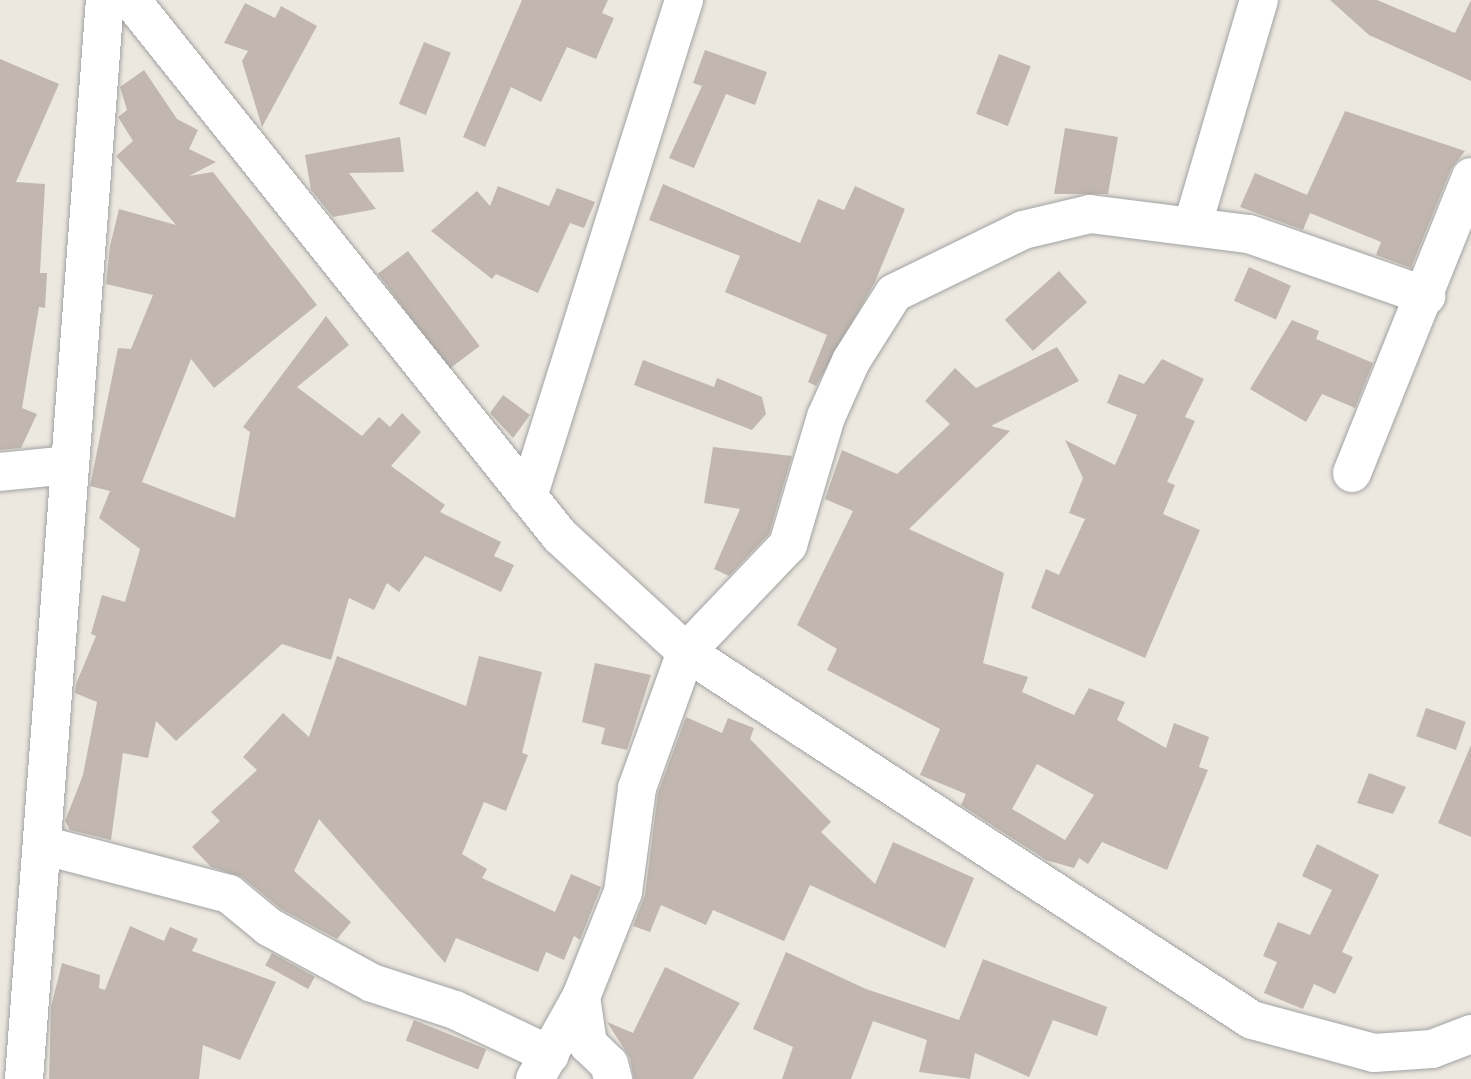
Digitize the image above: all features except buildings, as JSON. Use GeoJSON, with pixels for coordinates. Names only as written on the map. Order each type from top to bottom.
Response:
{"type":"FeatureCollection","features":[{"type":"Feature","properties":{"kind":"street"},"geometry":{"type":"LineString","coordinates":[[24,1079],[105,0]]}},
{"type":"Feature","properties":{"kind":"street"},"geometry":{"type":"LineString","coordinates":[[131,0],[528,497],[601,580],[687,652],[1252,1020],[1374,1053],[1432,1049],[1471,1034]]}},
{"type":"Feature","properties":{"kind":"street"},"geometry":{"type":"LineString","coordinates":[[528,497],[684,0]]}},
{"type":"Feature","properties":{"kind":"street"},"geometry":{"type":"LineString","coordinates":[[1193,224],[1259,0]]}},
{"type":"Feature","properties":{"kind":"street"},"geometry":{"type":"LineString","coordinates":[[1352,473],[1426,296],[1471,177]]}},
{"type":"Feature","properties":{"kind":"street"},"geometry":{"type":"LineString","coordinates":[[42,845],[229,894],[269,927],[372,983],[455,1010],[542,1067],[581,997],[623,892],[636,788],[687,652],[788,545],[826,417],[851,361],[894,293],[1023,230],[1090,214],[1193,224],[1249,234],[1426,296]]}},
{"type":"Feature","properties":{"kind":"street"},"geometry":{"type":"LineString","coordinates":[[0,472],[69,465]]}},
{"type":"Feature","properties":{"kind":"street"},"geometry":{"type":"LineString","coordinates":[[581,997],[588,1044],[609,1064],[613,1079]]}}]}
